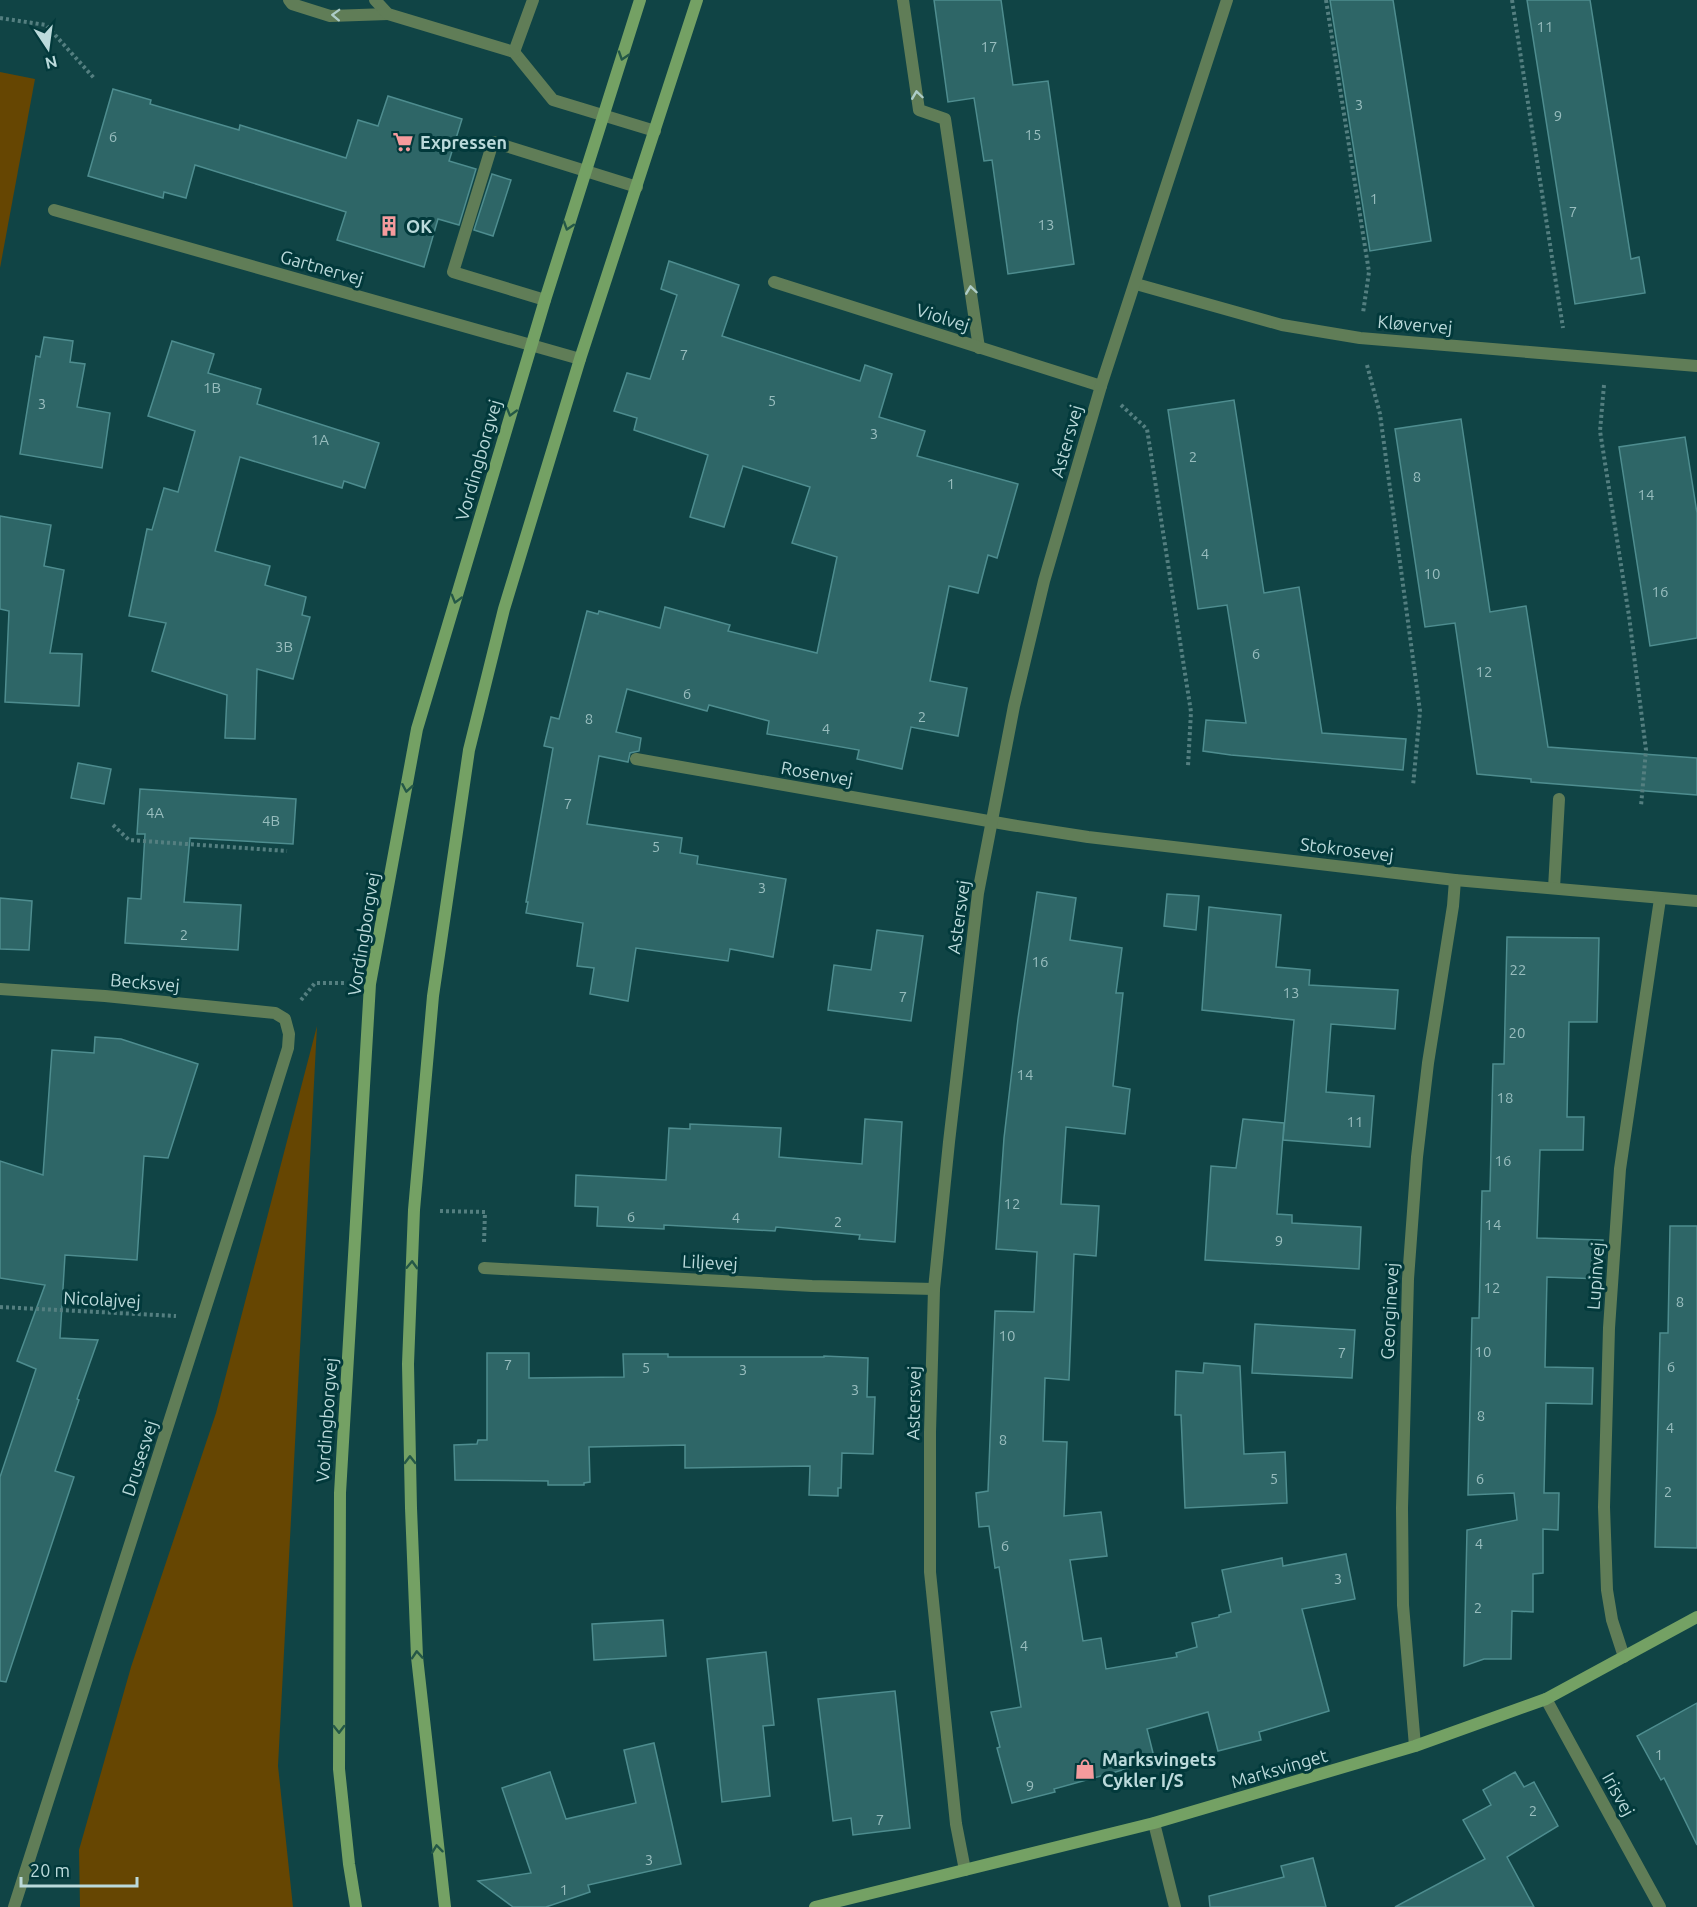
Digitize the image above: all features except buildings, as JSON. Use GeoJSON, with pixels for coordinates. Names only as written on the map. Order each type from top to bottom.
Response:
{"type":"FeatureCollection","features":[{"type":"Feature","properties":{"kind":"main road","name":"Vordingborgvej"},"geometry":{"type":"LineString","coordinates":[[356,1907],[339,1769],[340,1493],[370,984],[417,729],[531,344],[640,0]]}},
{"type":"Feature","properties":{"kind":"main road"},"geometry":{"type":"LineString","coordinates":[[445,1907],[417,1657],[408,1364],[414,1210],[433,996],[469,750],[504,609],[580,359],[697,0]]}},
{"type":"Feature","properties":{"kind":"main road","name":"Marksvinget"},"geometry":{"type":"LineString","coordinates":[[815,1907],[1154,1823],[1415,1746],[1546,1699],[1697,1617]]}},
{"type":"Feature","properties":{"kind":"street"},"geometry":{"type":"LineString","coordinates":[[288,0],[292,4],[330,16],[388,14],[514,52],[554,100],[655,131]]}},
{"type":"Feature","properties":{"kind":"street"},"geometry":{"type":"LineString","coordinates":[[375,0],[388,14]]}},
{"type":"Feature","properties":{"kind":"street"},"geometry":{"type":"LineString","coordinates":[[514,52],[533,0]]}},
{"type":"Feature","properties":{"kind":"street"},"geometry":{"type":"LineString","coordinates":[[903,0],[919,110],[945,119],[980,348]]}},
{"type":"Feature","properties":{"kind":"street","name":"Astersvej"},"geometry":{"type":"LineString","coordinates":[[965,1870],[956,1824],[930,1572],[930,1432],[934,1289],[978,893],[1014,706],[1041,592],[1101,386],[1227,0]]}},
{"type":"Feature","properties":{"kind":"street"},"geometry":{"type":"LineString","coordinates":[[545,300],[453,272],[493,142],[637,187]]}},
{"type":"Feature","properties":{"kind":"street","name":"Gartnervej"},"geometry":{"type":"LineString","coordinates":[[54,210],[580,359]]}},
{"type":"Feature","properties":{"kind":"street","name":"Violvej"},"geometry":{"type":"LineString","coordinates":[[774,282],[1101,386]]}},
{"type":"Feature","properties":{"kind":"street","name":"Kløvervej"},"geometry":{"type":"LineString","coordinates":[[1136,284],[1282,326],[1360,338],[1697,366]]}},
{"type":"Feature","properties":{"kind":"street","name":"Rosenvej"},"geometry":{"type":"LineString","coordinates":[[636,759],[993,822]]}},
{"type":"Feature","properties":{"kind":"street"},"geometry":{"type":"LineString","coordinates":[[1554,888],[1559,799]]}},
{"type":"Feature","properties":{"kind":"street","name":"Stokrosevej"},"geometry":{"type":"LineString","coordinates":[[993,822],[1088,837],[1455,880],[1697,901]]}},
{"type":"Feature","properties":{"kind":"street","name":"Georginevej"},"geometry":{"type":"LineString","coordinates":[[1415,1746],[1403,1605],[1402,1508],[1407,1279],[1417,1157],[1428,1064],[1455,880]]}},
{"type":"Feature","properties":{"kind":"street","name":"Lupinvej"},"geometry":{"type":"LineString","coordinates":[[1624,1657],[1612,1620],[1606,1590],[1604,1507],[1609,1328],[1620,1169],[1660,899]]}},
{"type":"Feature","properties":{"kind":"street","name":"Becksvej"},"geometry":{"type":"LineString","coordinates":[[0,989],[105,996],[259,1011],[275,1013],[285,1019]]}},
{"type":"Feature","properties":{"kind":"street","name":"Drusesvej"},"geometry":{"type":"LineString","coordinates":[[14,1907],[288,1047],[289,1034],[285,1019]]}},
{"type":"Feature","properties":{"kind":"street","name":"Liljevej"},"geometry":{"type":"LineString","coordinates":[[484,1268],[812,1286],[934,1289]]}},
{"type":"Feature","properties":{"kind":"street","name":"Irisvej"},"geometry":{"type":"LineString","coordinates":[[1546,1699],[1660,1907]]}},
{"type":"Feature","properties":{"kind":"street"},"geometry":{"type":"LineString","coordinates":[[1154,1823],[1175,1907]]}},
{"type":"Feature","properties":{"kind":"path"},"geometry":{"type":"LineString","coordinates":[[1326,0],[1369,273],[1360,338],[1380,414],[1420,711],[1413,786]]}},
{"type":"Feature","properties":{"kind":"path"},"geometry":{"type":"LineString","coordinates":[[1512,0],[1567,356]]}},
{"type":"Feature","properties":{"kind":"path"},"geometry":{"type":"LineString","coordinates":[[0,18],[46,26],[94,78]]}},
{"type":"Feature","properties":{"kind":"path"},"geometry":{"type":"LineString","coordinates":[[1607,359],[1600,431],[1629,616],[1646,750],[1641,806]]}},
{"type":"Feature","properties":{"kind":"path"},"geometry":{"type":"LineString","coordinates":[[1101,386],[1147,429],[1191,712],[1188,766]]}},
{"type":"Feature","properties":{"kind":"path"},"geometry":{"type":"LineString","coordinates":[[113,825],[129,840],[287,851]]}},
{"type":"Feature","properties":{"kind":"path"},"geometry":{"type":"LineString","coordinates":[[285,1019],[315,983],[370,984]]}},
{"type":"Feature","properties":{"kind":"path"},"geometry":{"type":"LineString","coordinates":[[414,1210],[484,1212],[484,1268]]}},
{"type":"Feature","properties":{"kind":"path","name":"Nicolajvej"},"geometry":{"type":"LineString","coordinates":[[0,1307],[203,1318]]}},
{"type":"Feature","properties":{"kind":"shaded area"},"geometry":{"type":"Polygon","coordinates":[[[0,72],[35,79],[0,268],[0,72]]]}},
{"type":"Feature","properties":{"kind":"shaded area"},"geometry":{"type":"Polygon","coordinates":[[[317,1026],[278,1766],[293,1907],[80,1907],[79,1850],[131,1667],[216,1413],[317,1026]]]}},
{"type":"Feature","properties":{"kind":"place","name":"Expressen"},"geometry":{"type":"Point","coordinates":[403,142]}},
{"type":"Feature","properties":{"kind":"place","name":"OK"},"geometry":{"type":"Point","coordinates":[389,226]}},
{"type":"Feature","properties":{"kind":"place","name":"Marksvingets Cykler I/S"},"geometry":{"type":"Point","coordinates":[1085,1769]}}]}
